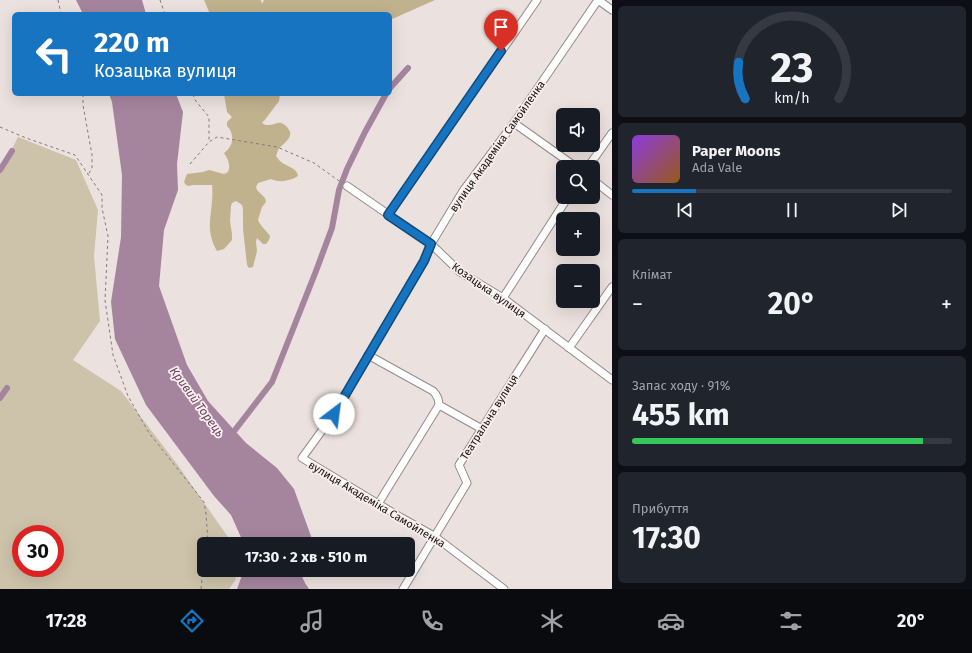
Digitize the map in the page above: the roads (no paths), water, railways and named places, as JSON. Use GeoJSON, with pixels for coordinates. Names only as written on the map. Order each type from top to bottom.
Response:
{"type":"FeatureCollection","features":[{"type":"Feature","properties":{"kind":"street"},"geometry":{"type":"LineString","coordinates":[[388,215],[537,0]]}},
{"type":"Feature","properties":{"kind":"street"},"geometry":{"type":"LineString","coordinates":[[598,0],[612,10]]}},
{"type":"Feature","properties":{"kind":"street","name":"вулиця Академіка Самойленка"},"geometry":{"type":"LineString","coordinates":[[504,589],[434,536],[302,458],[334,414],[424,261],[431,244],[463,191],[514,123],[598,0]]}},
{"type":"Feature","properties":{"kind":"street"},"geometry":{"type":"LineString","coordinates":[[514,123],[566,160]]}},
{"type":"Feature","properties":{"kind":"street"},"geometry":{"type":"LineString","coordinates":[[593,160],[612,133]]}},
{"type":"Feature","properties":{"kind":"street"},"geometry":{"type":"LineString","coordinates":[[600,185],[612,194]]}},
{"type":"Feature","properties":{"kind":"street","name":"Козацька вулиця"},"geometry":{"type":"LineString","coordinates":[[347,186],[431,244],[460,272],[503,298],[612,380]]}},
{"type":"Feature","properties":{"kind":"street"},"geometry":{"type":"LineString","coordinates":[[503,298],[563,204]]}},
{"type":"Feature","properties":{"kind":"street"},"geometry":{"type":"LineString","coordinates":[[569,348],[612,288]]}},
{"type":"Feature","properties":{"kind":"street","name":"Театральна вулиця"},"geometry":{"type":"LineString","coordinates":[[403,589],[467,483],[459,466],[545,329]]}},
{"type":"Feature","properties":{"kind":"street"},"geometry":{"type":"LineString","coordinates":[[368,355],[433,391],[440,401],[440,405],[378,504]]}},
{"type":"Feature","properties":{"kind":"street"},"geometry":{"type":"LineString","coordinates":[[440,405],[482,429]]}},
{"type":"Feature","properties":{"kind":"water"},"geometry":{"type":"Polygon","coordinates":[[[76,0],[142,0],[145,12],[82,12],[76,0]]]}},
{"type":"Feature","properties":{"kind":"water","name":"Кривий Торець"},"geometry":{"type":"Polygon","coordinates":[[[110,96],[177,96],[183,112],[177,164],[178,190],[164,230],[159,286],[187,365],[208,401],[246,443],[277,468],[294,489],[311,537],[241,537],[231,515],[214,496],[146,405],[115,339],[111,302],[121,237],[122,175],[112,102],[110,96]]]}},
{"type":"Feature","properties":{"kind":"water"},"geometry":{"type":"Polygon","coordinates":[[[241,577],[302,577],[309,589],[237,589],[241,577]]]}},
{"type":"Feature","properties":{"kind":"waterway"},"geometry":{"type":"LineString","coordinates":[[392,86],[408,68]]}},
{"type":"Feature","properties":{"kind":"waterway"},"geometry":{"type":"LineString","coordinates":[[235,430],[272,382],[332,228],[339,190],[347,169],[385,96]]}},
{"type":"Feature","properties":{"kind":"waterway"},"geometry":{"type":"LineString","coordinates":[[0,170],[12,151]]}},
{"type":"Feature","properties":{"kind":"waterway"},"geometry":{"type":"LineString","coordinates":[[0,398],[7,388]]}}]}
